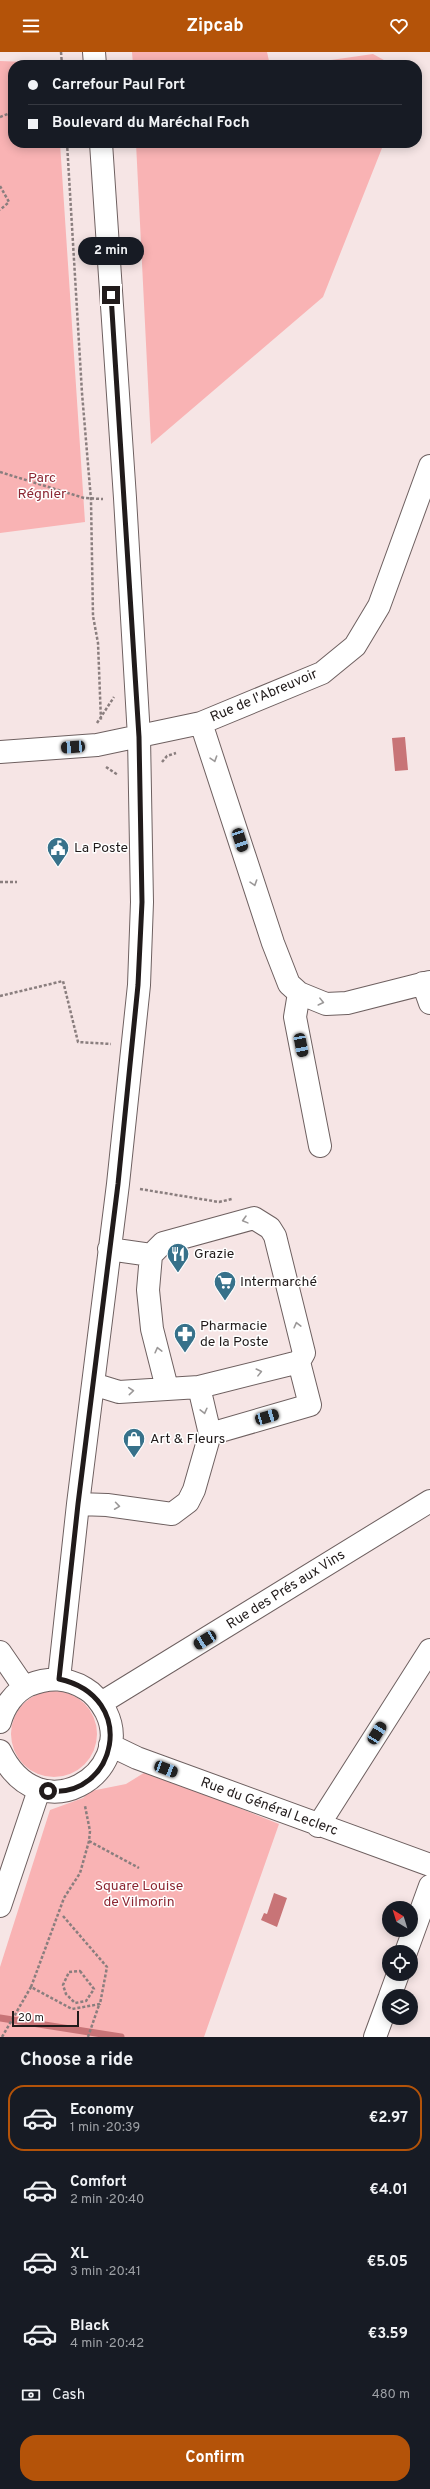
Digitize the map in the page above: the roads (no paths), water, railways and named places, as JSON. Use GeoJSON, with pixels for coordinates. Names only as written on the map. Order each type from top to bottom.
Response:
{"type":"FeatureCollection","features":[{"type":"Feature","properties":{"kind":"street"},"geometry":{"type":"LineString","coordinates":[[59,1679],[78,1504],[118,1184],[133,1045],[138,985],[142,902],[139,737],[125,498],[101,148]]}},
{"type":"Feature","properties":{"kind":"street","name":"Rue de l'Abreuvoir"},"geometry":{"type":"LineString","coordinates":[[0,752],[97,745],[201,723],[322,673],[355,646],[379,606],[429,474]]}},
{"type":"Feature","properties":{"kind":"street"},"geometry":{"type":"LineString","coordinates":[[201,723],[273,943],[289,984],[299,993],[326,1004],[347,1003],[428,989]]}},
{"type":"Feature","properties":{"kind":"street"},"geometry":{"type":"LineString","coordinates":[[299,993],[295,1017],[320,1146]]}},
{"type":"Feature","properties":{"kind":"street"},"geometry":{"type":"LineString","coordinates":[[167,1388],[150,1313],[148,1290],[151,1255],[163,1243],[189,1235],[254,1218],[263,1222],[275,1236],[304,1353],[299,1362],[310,1405],[210,1434]]}},
{"type":"Feature","properties":{"kind":"street"},"geometry":{"type":"LineString","coordinates":[[109,1249],[151,1255]]}},
{"type":"Feature","properties":{"kind":"street"},"geometry":{"type":"LineString","coordinates":[[93,1384],[119,1392],[199,1387],[299,1362]]}},
{"type":"Feature","properties":{"kind":"street"},"geometry":{"type":"LineString","coordinates":[[78,1504],[107,1505],[172,1514],[188,1502],[194,1490],[210,1434],[199,1387]]}},
{"type":"Feature","properties":{"kind":"street","name":"Rue des Prés aux Vins"},"geometry":{"type":"LineString","coordinates":[[101,1703],[430,1501]]}},
{"type":"Feature","properties":{"kind":"street"},"geometry":{"type":"LineString","coordinates":[[318,1826],[430,1650]]}},
{"type":"Feature","properties":{"kind":"street"},"geometry":{"type":"LineString","coordinates":[[0,1652],[24,1687]]}},
{"type":"Feature","properties":{"kind":"street"},"geometry":{"type":"LineString","coordinates":[[0,1751],[8,1768],[21,1781],[38,1790],[58,1792],[77,1788],[99,1771],[110,1745],[111,1731],[108,1716],[101,1703],[90,1691],[76,1682],[59,1679],[41,1680],[24,1687],[11,1698],[1,1716]]}},
{"type":"Feature","properties":{"kind":"street","name":"Rue du Général Leclerc"},"geometry":{"type":"LineString","coordinates":[[110,1745],[137,1758],[318,1826],[430,1865]]}},
{"type":"Feature","properties":{"kind":"street"},"geometry":{"type":"LineString","coordinates":[[0,1906],[38,1790]]}},
{"type":"Feature","properties":{"kind":"street"},"geometry":{"type":"LineString","coordinates":[[409,1945],[430,1886]]}},
{"type":"Feature","properties":{"kind":"street"},"geometry":{"type":"LineString","coordinates":[[375,2037],[382,2018]]}},
{"type":"Feature","properties":{"kind":"waterway"},"geometry":{"type":"LineString","coordinates":[[0,2018],[121,2037]]}},
{"type":"Feature","properties":{"kind":"place","name":"La Poste"},"geometry":{"type":"Point","coordinates":[58,868]}},
{"type":"Feature","properties":{"kind":"place","name":"Grazie"},"geometry":{"type":"Point","coordinates":[178,1274]}},
{"type":"Feature","properties":{"kind":"place","name":"Intermarché"},"geometry":{"type":"Point","coordinates":[225,1302]}},
{"type":"Feature","properties":{"kind":"place","name":"Pharmacie de la Poste"},"geometry":{"type":"Point","coordinates":[185,1354]}},
{"type":"Feature","properties":{"kind":"place","name":"Art & Fleurs"},"geometry":{"type":"Point","coordinates":[134,1458]}},
{"type":"Feature","properties":{"kind":"park label","name":"Parc Régnier"},"geometry":{"type":"Point","coordinates":[42,486]}},
{"type":"Feature","properties":{"kind":"park label","name":"Square Louise de Vilmorin"},"geometry":{"type":"Point","coordinates":[139,1894]}}]}
